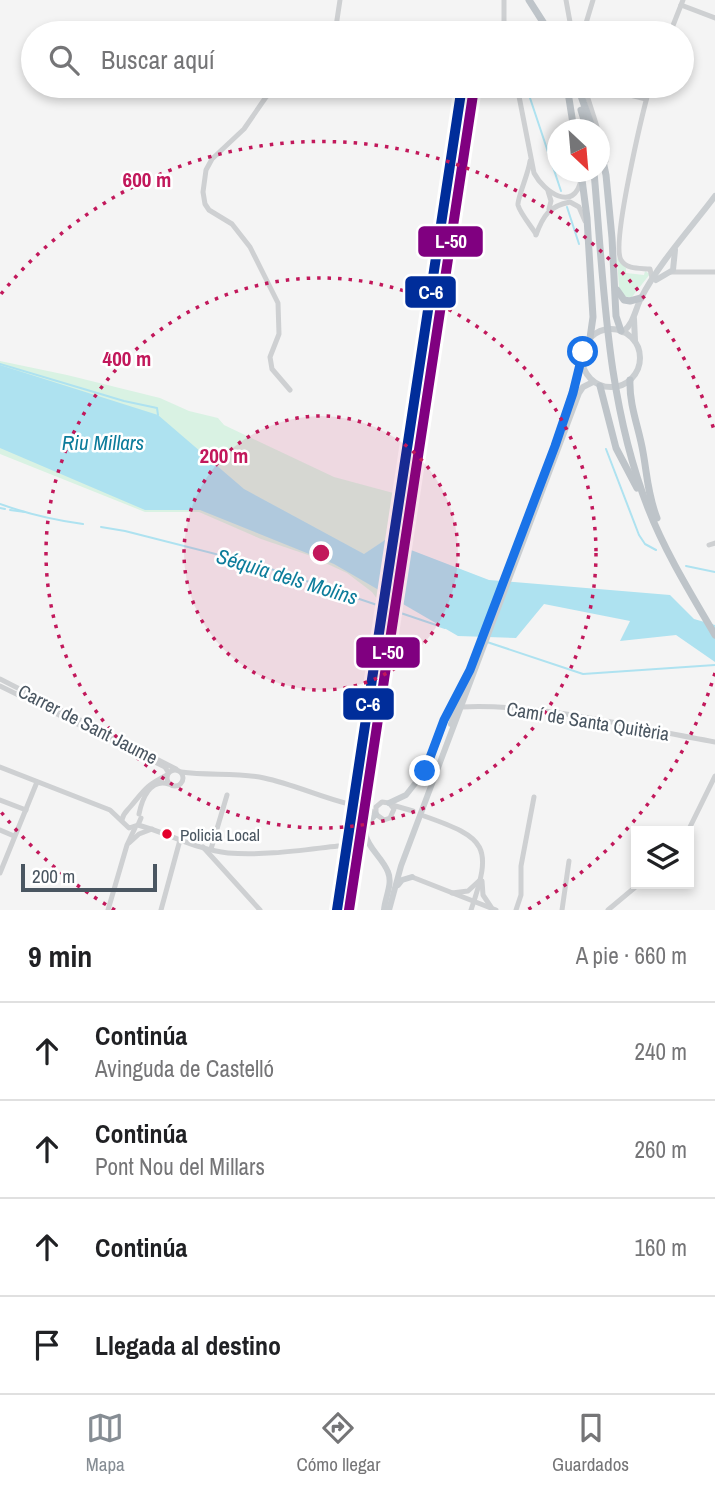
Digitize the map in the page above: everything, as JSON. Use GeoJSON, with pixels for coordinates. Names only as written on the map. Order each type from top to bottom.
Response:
{"type":"FeatureCollection","features":[{"type":"Feature","properties":{"kind":"highway"},"geometry":{"type":"LineString","coordinates":[[529,0],[542,21]]}},
{"type":"Feature","properties":{"kind":"highway"},"geometry":{"type":"LineString","coordinates":[[568,98],[572,119]]}},
{"type":"Feature","properties":{"kind":"highway"},"geometry":{"type":"LineString","coordinates":[[578,98],[584,119]]}},
{"type":"Feature","properties":{"kind":"highway"},"geometry":{"type":"LineString","coordinates":[[582,98],[591,119]]}},
{"type":"Feature","properties":{"kind":"highway"},"geometry":{"type":"LineString","coordinates":[[582,182],[593,317],[590,338]]}},
{"type":"Feature","properties":{"kind":"highway"},"geometry":{"type":"LineString","coordinates":[[595,182],[606,327],[613,378],[625,437],[647,507]]}},
{"type":"Feature","properties":{"kind":"highway"},"geometry":{"type":"LineString","coordinates":[[607,182],[620,331]]}},
{"type":"Feature","properties":{"kind":"highway"},"geometry":{"type":"LineString","coordinates":[[614,272],[619,296],[630,301],[641,298]]}},
{"type":"Feature","properties":{"kind":"highway"},"geometry":{"type":"LineString","coordinates":[[627,382],[643,450],[649,494],[661,527],[660,535]]}},
{"type":"Feature","properties":{"kind":"highway"},"geometry":{"type":"LineString","coordinates":[[600,385],[616,448],[688,589],[715,635]]}},
{"type":"Feature","properties":{"kind":"main road"},"geometry":{"type":"LineString","coordinates":[[386,910],[409,835],[579,393],[583,387],[627,382],[640,364],[634,317],[641,298],[650,284],[669,266],[676,248],[715,196]]}},
{"type":"Feature","properties":{"kind":"main road"},"geometry":{"type":"LineString","coordinates":[[620,331],[634,317]]}},
{"type":"Feature","properties":{"kind":"main road"},"geometry":{"type":"LineString","coordinates":[[535,506],[573,393],[583,352],[590,338],[610,329],[620,331],[635,341]]}},
{"type":"Feature","properties":{"kind":"main road"},"geometry":{"type":"LineString","coordinates":[[582,360],[584,368],[600,385]]}},
{"type":"Feature","properties":{"kind":"main road"},"geometry":{"type":"LineString","coordinates":[[386,910],[472,671]]}},
{"type":"Feature","properties":{"kind":"main road"},"geometry":{"type":"LineString","coordinates":[[391,804],[406,795],[425,771],[444,720],[472,671]]}},
{"type":"Feature","properties":{"kind":"main road"},"geometry":{"type":"LineString","coordinates":[[376,813],[367,828],[367,840],[370,849],[389,873],[386,910]]}},
{"type":"Feature","properties":{"kind":"main road"},"geometry":{"type":"LineString","coordinates":[[386,910],[399,883],[412,877],[404,868],[408,849]]}},
{"type":"Feature","properties":{"kind":"street"},"geometry":{"type":"LineString","coordinates":[[337,21],[340,0]]}},
{"type":"Feature","properties":{"kind":"street"},"geometry":{"type":"LineString","coordinates":[[503,0],[504,21]]}},
{"type":"Feature","properties":{"kind":"street"},"geometry":{"type":"LineString","coordinates":[[566,0],[570,21]]}},
{"type":"Feature","properties":{"kind":"street"},"geometry":{"type":"LineString","coordinates":[[587,21],[593,0]]}},
{"type":"Feature","properties":{"kind":"street"},"geometry":{"type":"LineString","coordinates":[[675,21],[682,3],[715,18]]}},
{"type":"Feature","properties":{"kind":"street"},"geometry":{"type":"LineString","coordinates":[[266,98],[244,129],[212,159],[206,170],[203,192],[209,210],[232,224],[250,247],[278,303],[279,334],[270,356],[272,369],[290,390]]}},
{"type":"Feature","properties":{"kind":"street"},"geometry":{"type":"LineString","coordinates":[[519,98],[534,173],[541,186],[561,197],[570,197],[580,182]]}},
{"type":"Feature","properties":{"kind":"street"},"geometry":{"type":"LineString","coordinates":[[587,98],[592,119]]}},
{"type":"Feature","properties":{"kind":"street"},"geometry":{"type":"LineString","coordinates":[[642,98],[646,99],[617,253],[627,267],[650,269],[650,284]]}},
{"type":"Feature","properties":{"kind":"street"},"geometry":{"type":"LineString","coordinates":[[531,158],[524,188],[518,195],[518,208],[526,216],[536,235],[543,216],[549,209],[551,201],[548,191]]}},
{"type":"Feature","properties":{"kind":"street"},"geometry":{"type":"LineString","coordinates":[[609,182],[612,238]]}},
{"type":"Feature","properties":{"kind":"street"},"geometry":{"type":"LineString","coordinates":[[524,188],[541,186]]}},
{"type":"Feature","properties":{"kind":"street"},"geometry":{"type":"LineString","coordinates":[[549,209],[570,202],[579,207],[585,219],[587,238]]}},
{"type":"Feature","properties":{"kind":"street"},"geometry":{"type":"LineString","coordinates":[[526,216],[534,219],[543,216]]}},
{"type":"Feature","properties":{"kind":"street"},"geometry":{"type":"LineString","coordinates":[[669,266],[686,272],[715,272]]}},
{"type":"Feature","properties":{"kind":"street","name":"Carrer de Sant Jaume"},"geometry":{"type":"LineString","coordinates":[[0,679],[179,771],[204,775],[263,777],[349,804]]}},
{"type":"Feature","properties":{"kind":"street","name":"Carrer de Sant Jaume"},"geometry":{"type":"LineString","coordinates":[[0,686],[165,767],[167,774]]}},
{"type":"Feature","properties":{"kind":"street","name":"Camí de Santa Quitèria"},"geometry":{"type":"LineString","coordinates":[[461,707],[494,705],[715,743]]}},
{"type":"Feature","properties":{"kind":"street"},"geometry":{"type":"LineString","coordinates":[[0,767],[110,810],[135,810],[152,829]]}},
{"type":"Feature","properties":{"kind":"street"},"geometry":{"type":"LineString","coordinates":[[127,845],[124,811],[146,786],[167,774],[179,771],[183,781]]}},
{"type":"Feature","properties":{"kind":"street"},"geometry":{"type":"LineString","coordinates":[[167,774],[170,784]]}},
{"type":"Feature","properties":{"kind":"street","name":"Carrer de Sant Jaume"},"geometry":{"type":"LineString","coordinates":[[140,816],[142,800],[156,784],[164,782],[177,786],[183,781],[204,775]]}},
{"type":"Feature","properties":{"kind":"street"},"geometry":{"type":"LineString","coordinates":[[690,826],[715,776]]}},
{"type":"Feature","properties":{"kind":"street"},"geometry":{"type":"LineString","coordinates":[[0,873],[2,860],[37,782]]}},
{"type":"Feature","properties":{"kind":"street"},"geometry":{"type":"LineString","coordinates":[[211,849],[227,795]]}},
{"type":"Feature","properties":{"kind":"street"},"geometry":{"type":"LineString","coordinates":[[516,910],[521,895],[521,866],[534,797]]}},
{"type":"Feature","properties":{"kind":"street"},"geometry":{"type":"LineString","coordinates":[[0,800],[26,810]]}},
{"type":"Feature","properties":{"kind":"street"},"geometry":{"type":"LineString","coordinates":[[376,813],[379,803]]}},
{"type":"Feature","properties":{"kind":"street"},"geometry":{"type":"LineString","coordinates":[[391,804],[393,814]]}},
{"type":"Feature","properties":{"kind":"street"},"geometry":{"type":"LineString","coordinates":[[405,809],[384,820],[361,805],[391,804],[413,811]]}},
{"type":"Feature","properties":{"kind":"street"},"geometry":{"type":"LineString","coordinates":[[110,810],[123,823],[152,829],[227,853],[264,853],[338,846]]}},
{"type":"Feature","properties":{"kind":"street"},"geometry":{"type":"LineString","coordinates":[[108,910],[127,845],[140,816]]}},
{"type":"Feature","properties":{"kind":"street"},"geometry":{"type":"LineString","coordinates":[[424,816],[461,830],[472,837],[480,847],[483,861],[483,895],[494,909]]}},
{"type":"Feature","properties":{"kind":"street"},"geometry":{"type":"LineString","coordinates":[[127,845],[139,834],[152,829]]}},
{"type":"Feature","properties":{"kind":"street"},"geometry":{"type":"LineString","coordinates":[[0,830],[15,836]]}},
{"type":"Feature","properties":{"kind":"street"},"geometry":{"type":"LineString","coordinates":[[161,910],[180,839]]}},
{"type":"Feature","properties":{"kind":"street"},"geometry":{"type":"LineString","coordinates":[[203,847],[260,910]]}},
{"type":"Feature","properties":{"kind":"street"},"geometry":{"type":"LineString","coordinates":[[562,910],[569,861]]}},
{"type":"Feature","properties":{"kind":"street"},"geometry":{"type":"LineString","coordinates":[[412,877],[494,909]]}},
{"type":"Feature","properties":{"kind":"street"},"geometry":{"type":"LineString","coordinates":[[451,893],[468,891],[482,877]]}},
{"type":"Feature","properties":{"kind":"street"},"geometry":{"type":"LineString","coordinates":[[471,910],[482,877]]}},
{"type":"Feature","properties":{"kind":"street"},"geometry":{"type":"LineString","coordinates":[[608,910],[633,889]]}},
{"type":"Feature","properties":{"kind":"green space"},"geometry":{"type":"Polygon","coordinates":[[[617,258],[626,268],[626,273],[644,275],[645,271],[650,274],[631,298],[624,296],[619,288],[617,258]]]}},
{"type":"Feature","properties":{"kind":"green space"},"geometry":{"type":"Polygon","coordinates":[[[0,361],[160,398],[189,411],[218,418],[224,425],[334,477],[397,494],[381,604],[372,592],[347,573],[199,512],[145,512],[0,454],[0,361]]]}},
{"type":"Feature","properties":{"kind":"water","name":"Riu Millars"},"geometry":{"type":"Polygon","coordinates":[[[0,365],[158,415],[244,489],[364,554],[385,540],[489,580],[670,595],[694,619],[715,625],[715,662],[676,635],[620,641],[630,621],[544,604],[516,638],[458,636],[334,564],[200,510],[145,510],[0,448],[0,365]]]}},
{"type":"Feature","properties":{"kind":"waterway"},"geometry":{"type":"LineString","coordinates":[[530,98],[561,191]]}},
{"type":"Feature","properties":{"kind":"waterway"},"geometry":{"type":"LineString","coordinates":[[567,207],[579,244]]}},
{"type":"Feature","properties":{"kind":"waterway"},"geometry":{"type":"LineString","coordinates":[[0,364],[124,401],[157,408],[158,415]]}},
{"type":"Feature","properties":{"kind":"waterway"},"geometry":{"type":"LineString","coordinates":[[606,449],[639,535],[645,544],[656,550]]}},
{"type":"Feature","properties":{"kind":"waterway"},"geometry":{"type":"LineString","coordinates":[[0,504],[61,521],[83,524]]}},
{"type":"Feature","properties":{"kind":"waterway","name":"Séquia dels Molins"},"geometry":{"type":"LineString","coordinates":[[0,508],[5,509]]}},
{"type":"Feature","properties":{"kind":"waterway","name":"Séquia dels Molins"},"geometry":{"type":"LineString","coordinates":[[10,510],[25,512]]}},
{"type":"Feature","properties":{"kind":"waterway","name":"Séquia dels Molins"},"geometry":{"type":"LineString","coordinates":[[101,527],[259,565],[445,628]]}},
{"type":"Feature","properties":{"kind":"waterway"},"geometry":{"type":"LineString","coordinates":[[686,566],[715,572]]}},
{"type":"Feature","properties":{"kind":"waterway","name":"Séquia dels Molins"},"geometry":{"type":"LineString","coordinates":[[487,642],[583,674],[715,665]]}},
{"type":"Feature","properties":{"kind":"tunnel"},"geometry":{"type":"LineString","coordinates":[[349,804],[359,805]]}},
{"type":"Feature","properties":{"kind":"transit line","name":"C-6"},"geometry":{"type":"LineString","coordinates":[[337,910],[460,98]]}},
{"type":"Feature","properties":{"kind":"transit line","name":"L-50"},"geometry":{"type":"LineString","coordinates":[[349,910],[472,98]]}},
{"type":"Feature","properties":{"kind":"place","name":"Policia Local"},"geometry":{"type":"Point","coordinates":[167,834]}},
{"type":"Feature","properties":{"kind":"route"},"geometry":{"type":"LineString","coordinates":[[425,771],[444,720],[470,670],[555,446],[573,393],[583,352]]}}]}
